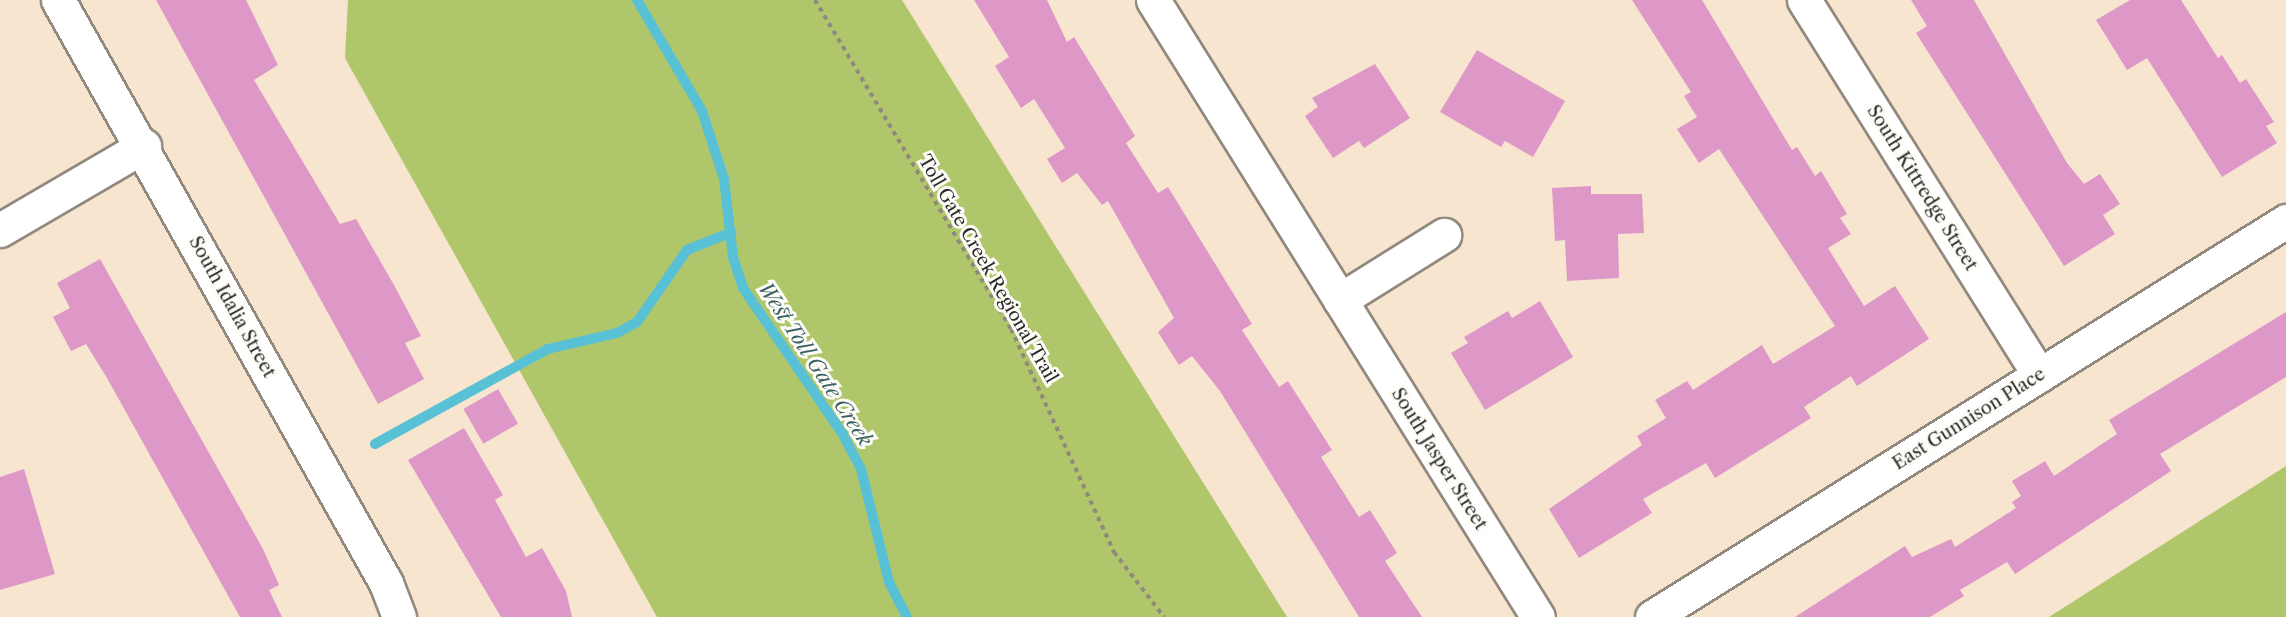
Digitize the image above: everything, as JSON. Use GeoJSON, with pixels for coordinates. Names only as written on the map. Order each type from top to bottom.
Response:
{"type":"FeatureCollection","features":[{"type":"Feature","properties":{"kind":"street","name":"South Idalia Street"},"geometry":{"type":"LineString","coordinates":[[58,0],[144,146],[399,617]]}},
{"type":"Feature","properties":{"kind":"street","name":"South Jasper Street"},"geometry":{"type":"LineString","coordinates":[[1153,0],[1538,617]]}},
{"type":"Feature","properties":{"kind":"street","name":"South Kittredge Street"},"geometry":{"type":"LineString","coordinates":[[1804,0],[2039,375]]}},
{"type":"Feature","properties":{"kind":"street"},"geometry":{"type":"LineString","coordinates":[[0,230],[144,146]]}},
{"type":"Feature","properties":{"kind":"street","name":"East Gunnison Place"},"geometry":{"type":"LineString","coordinates":[[1652,617],[2286,221]]}},
{"type":"Feature","properties":{"kind":"street"},"geometry":{"type":"LineString","coordinates":[[1340,300],[1444,235]]}},
{"type":"Feature","properties":{"kind":"path","name":"Toll Gate Creek Regional Trail"},"geometry":{"type":"LineString","coordinates":[[815,0],[1011,329],[1114,552],[1164,617]]}},
{"type":"Feature","properties":{"kind":"green space"},"geometry":{"type":"Polygon","coordinates":[[[348,0],[902,0],[1287,617],[657,617],[345,58],[348,0]]]}},
{"type":"Feature","properties":{"kind":"green space"},"geometry":{"type":"Polygon","coordinates":[[[2286,466],[2286,617],[2049,617],[2286,466]]]}},
{"type":"Feature","properties":{"kind":"building"},"geometry":{"type":"Polygon","coordinates":[[[156,0],[246,0],[278,65],[254,80],[340,224],[356,219],[394,285],[421,336],[405,343],[424,379],[378,404],[156,0]]]}},
{"type":"Feature","properties":{"kind":"building"},"geometry":{"type":"Polygon","coordinates":[[[974,0],[1047,0],[1067,42],[1074,37],[1135,136],[1126,143],[1158,193],[1168,187],[1252,324],[1242,330],[1279,387],[1288,381],[1332,450],[1321,457],[1359,517],[1370,510],[1397,553],[1385,561],[1422,617],[1359,617],[1220,391],[1192,356],[1179,365],[1158,332],[1174,318],[1108,201],[1102,205],[1077,173],[1062,183],[1047,159],[1065,148],[1034,99],[1021,108],[995,66],[1009,57],[974,0]]]}},
{"type":"Feature","properties":{"kind":"building"},"geometry":{"type":"Polygon","coordinates":[[[1632,0],[1702,0],[1792,150],[1797,147],[1815,176],[1821,171],[1847,214],[1840,218],[1851,234],[1828,248],[1864,306],[1895,286],[1929,339],[1857,386],[1851,376],[1804,407],[1811,418],[1715,478],[1706,463],[1643,499],[1652,513],[1579,558],[1549,509],[1642,445],[1637,436],[1666,418],[1655,400],[1687,381],[1693,390],[1762,345],[1773,364],[1835,326],[1719,149],[1699,163],[1677,129],[1697,117],[1684,96],[1691,92],[1632,0]]]}},
{"type":"Feature","properties":{"kind":"building"},"geometry":{"type":"Polygon","coordinates":[[[1911,0],[1974,0],[2067,163],[2084,184],[2100,174],[2120,204],[2103,215],[2115,234],[2064,266],[1916,33],[1927,26],[1911,0]]]}},
{"type":"Feature","properties":{"kind":"building"},"geometry":{"type":"Polygon","coordinates":[[[2130,0],[2181,0],[2218,58],[2222,55],[2240,83],[2246,79],[2274,122],[2266,126],[2277,143],[2222,177],[2147,58],[2127,70],[2096,20],[2130,0]]]}},
{"type":"Feature","properties":{"kind":"building"},"geometry":{"type":"Polygon","coordinates":[[[1477,50],[1565,101],[1533,157],[1505,141],[1501,147],[1440,112],[1477,50]]]}},
{"type":"Feature","properties":{"kind":"building"},"geometry":{"type":"Polygon","coordinates":[[[1375,64],[1410,118],[1364,148],[1359,141],[1333,158],[1305,116],[1318,107],[1312,98],[1375,64]]]}},
{"type":"Feature","properties":{"kind":"building"},"geometry":{"type":"Polygon","coordinates":[[[1591,186],[1591,194],[1642,194],[1644,233],[1618,234],[1619,278],[1567,281],[1565,240],[1555,241],[1552,188],[1591,186]]]}},
{"type":"Feature","properties":{"kind":"building"},"geometry":{"type":"Polygon","coordinates":[[[100,259],[263,549],[279,585],[269,590],[282,617],[240,617],[86,344],[71,351],[53,317],[70,308],[57,283],[100,259]]]}},
{"type":"Feature","properties":{"kind":"building"},"geometry":{"type":"Polygon","coordinates":[[[1540,301],[1573,357],[1485,410],[1451,353],[1468,343],[1464,337],[1508,311],[1512,318],[1540,301]]]}},
{"type":"Feature","properties":{"kind":"building"},"geometry":{"type":"Polygon","coordinates":[[[2286,312],[2286,377],[2160,454],[2171,471],[2015,574],[2007,562],[1960,590],[1964,596],[1930,617],[1795,617],[1905,546],[1912,557],[1951,539],[1955,547],[2016,508],[2012,502],[2021,496],[2012,481],[2045,461],[2054,476],[2117,434],[2109,420],[2286,312]]]}},
{"type":"Feature","properties":{"kind":"building"},"geometry":{"type":"Polygon","coordinates":[[[498,389],[518,424],[483,444],[463,409],[498,389]]]}},
{"type":"Feature","properties":{"kind":"building"},"geometry":{"type":"Polygon","coordinates":[[[464,428],[503,495],[495,500],[526,557],[542,548],[566,591],[572,617],[501,617],[408,460],[464,428]]]}},
{"type":"Feature","properties":{"kind":"building"},"geometry":{"type":"Polygon","coordinates":[[[24,469],[55,574],[0,590],[0,477],[24,469]]]}},
{"type":"Feature","properties":{"kind":"waterway","name":"West Toll Gate Creek"},"geometry":{"type":"LineString","coordinates":[[637,0],[702,111],[724,179],[733,257],[743,288],[842,433],[861,469],[889,582],[907,617]]}},
{"type":"Feature","properties":{"kind":"waterway"},"geometry":{"type":"LineString","coordinates":[[375,444],[548,349],[617,333],[637,322],[687,250],[732,232]]}}]}
